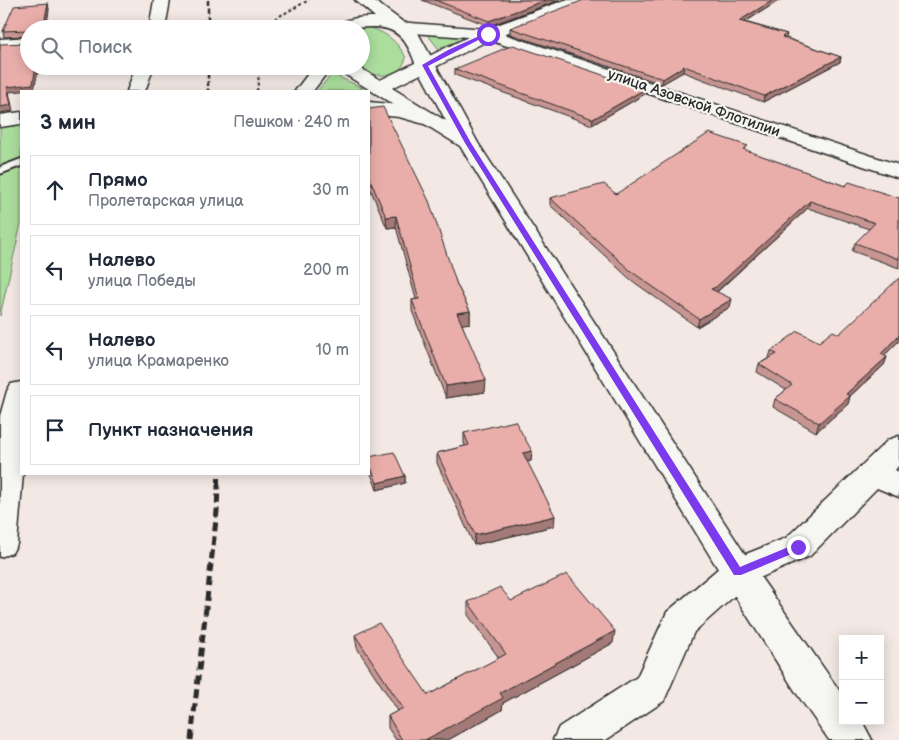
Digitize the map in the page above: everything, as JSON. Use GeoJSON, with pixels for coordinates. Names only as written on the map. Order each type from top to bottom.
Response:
{"type":"FeatureCollection","features":[{"type":"Feature","properties":{"kind":"street"},"geometry":{"type":"LineString","coordinates":[[159,20],[162,0]]}},
{"type":"Feature","properties":{"kind":"street"},"geometry":{"type":"LineString","coordinates":[[363,0],[412,37],[425,65],[468,143],[738,572],[810,682],[852,740]]}},
{"type":"Feature","properties":{"kind":"street"},"geometry":{"type":"LineString","coordinates":[[374,89],[488,34],[579,0]]}},
{"type":"Feature","properties":{"kind":"street"},"geometry":{"type":"LineString","coordinates":[[370,21],[379,20],[398,27],[488,34]]}},
{"type":"Feature","properties":{"kind":"street","name":"улица Азовской Флотилии"},"geometry":{"type":"LineString","coordinates":[[488,34],[899,172]]}},
{"type":"Feature","properties":{"kind":"street"},"geometry":{"type":"LineString","coordinates":[[0,44],[20,43]]}},
{"type":"Feature","properties":{"kind":"street"},"geometry":{"type":"LineString","coordinates":[[136,90],[142,75]]}},
{"type":"Feature","properties":{"kind":"street"},"geometry":{"type":"LineString","coordinates":[[305,90],[316,75]]}},
{"type":"Feature","properties":{"kind":"street"},"geometry":{"type":"LineString","coordinates":[[356,75],[374,89],[468,143]]}},
{"type":"Feature","properties":{"kind":"street"},"geometry":{"type":"LineString","coordinates":[[370,108],[400,111],[428,119]]}},
{"type":"Feature","properties":{"kind":"street"},"geometry":{"type":"LineString","coordinates":[[0,121],[20,118]]}},
{"type":"Feature","properties":{"kind":"street"},"geometry":{"type":"LineString","coordinates":[[0,544],[12,426],[20,396]]}},
{"type":"Feature","properties":{"kind":"street"},"geometry":{"type":"LineString","coordinates":[[573,740],[651,689],[680,623],[738,572],[798,547],[886,479],[899,447]]}},
{"type":"Feature","properties":{"kind":"lane"},"geometry":{"type":"LineString","coordinates":[[0,171],[20,162]]}},
{"type":"Feature","properties":{"kind":"path"},"geometry":{"type":"LineString","coordinates":[[272,20],[309,0]]}},
{"type":"Feature","properties":{"kind":"path"},"geometry":{"type":"LineString","coordinates":[[257,90],[259,75]]}},
{"type":"Feature","properties":{"kind":"green space"},"geometry":{"type":"Polygon","coordinates":[[[370,28],[390,38],[402,50],[406,58],[397,71],[382,75],[370,73],[370,28]]]}},
{"type":"Feature","properties":{"kind":"green space"},"geometry":{"type":"Polygon","coordinates":[[[427,34],[474,36],[438,48],[427,34]]]}},
{"type":"Feature","properties":{"kind":"green space"},"geometry":{"type":"Polygon","coordinates":[[[331,75],[363,88],[358,90],[318,90],[331,75]]]}},
{"type":"Feature","properties":{"kind":"green space"},"geometry":{"type":"Polygon","coordinates":[[[20,122],[20,228],[0,316],[0,125],[20,122]]]}},
{"type":"Feature","properties":{"kind":"building"},"geometry":{"type":"Polygon","coordinates":[[[435,0],[546,0],[489,21],[435,0]]]}},
{"type":"Feature","properties":{"kind":"building"},"geometry":{"type":"Polygon","coordinates":[[[584,0],[773,0],[739,21],[787,34],[782,37],[841,57],[764,96],[684,66],[663,79],[510,28],[584,0]]]}},
{"type":"Feature","properties":{"kind":"building"},"geometry":{"type":"Polygon","coordinates":[[[48,3],[45,20],[20,20],[20,30],[3,31],[14,6],[48,3]]]}},
{"type":"Feature","properties":{"kind":"building"},"geometry":{"type":"Polygon","coordinates":[[[20,43],[20,75],[34,75],[33,84],[7,87],[11,105],[0,107],[0,44],[20,43]]]}},
{"type":"Feature","properties":{"kind":"building"},"geometry":{"type":"Polygon","coordinates":[[[513,45],[645,89],[593,119],[455,69],[513,45]]]}},
{"type":"Feature","properties":{"kind":"building"},"geometry":{"type":"Polygon","coordinates":[[[383,107],[429,201],[457,285],[470,311],[457,313],[486,380],[446,386],[412,300],[419,299],[396,216],[386,217],[370,179],[370,109],[383,107]]]}},
{"type":"Feature","properties":{"kind":"building"},"geometry":{"type":"Polygon","coordinates":[[[709,133],[748,146],[743,149],[845,186],[849,182],[899,198],[899,259],[855,243],[875,223],[810,201],[716,287],[711,289],[732,299],[699,319],[632,272],[550,198],[604,184],[616,194],[709,133]]]}},
{"type":"Feature","properties":{"kind":"building"},"geometry":{"type":"Polygon","coordinates":[[[899,278],[899,335],[881,354],[887,357],[846,394],[850,396],[819,423],[775,399],[792,385],[759,364],[777,354],[771,351],[798,331],[819,342],[833,331],[839,334],[899,278]]]}},
{"type":"Feature","properties":{"kind":"building"},"geometry":{"type":"Polygon","coordinates":[[[515,421],[532,451],[523,453],[555,516],[475,535],[437,453],[469,445],[464,433],[515,421]]]}},
{"type":"Feature","properties":{"kind":"building"},"geometry":{"type":"Polygon","coordinates":[[[394,452],[405,476],[377,483],[370,465],[370,457],[394,452]]]}},
{"type":"Feature","properties":{"kind":"building"},"geometry":{"type":"Polygon","coordinates":[[[567,574],[615,631],[500,693],[503,698],[425,740],[402,740],[388,716],[403,708],[355,635],[379,623],[428,695],[506,654],[468,602],[500,587],[511,601],[567,574]]]}},
{"type":"Feature","properties":{"kind":"railway"},"geometry":{"type":"LineString","coordinates":[[208,0],[208,20]]}},
{"type":"Feature","properties":{"kind":"railway"},"geometry":{"type":"LineString","coordinates":[[208,75],[208,90]]}},
{"type":"Feature","properties":{"kind":"railway"},"geometry":{"type":"LineString","coordinates":[[218,475],[218,485]]}},
{"type":"Feature","properties":{"kind":"railway"},"geometry":{"type":"LineString","coordinates":[[191,740],[217,511],[218,485]]}},
{"type":"Feature","properties":{"kind":"route"},"geometry":{"type":"LineString","coordinates":[[488,34],[450,51],[425,65],[468,143],[738,572],[798,547]]}}]}
